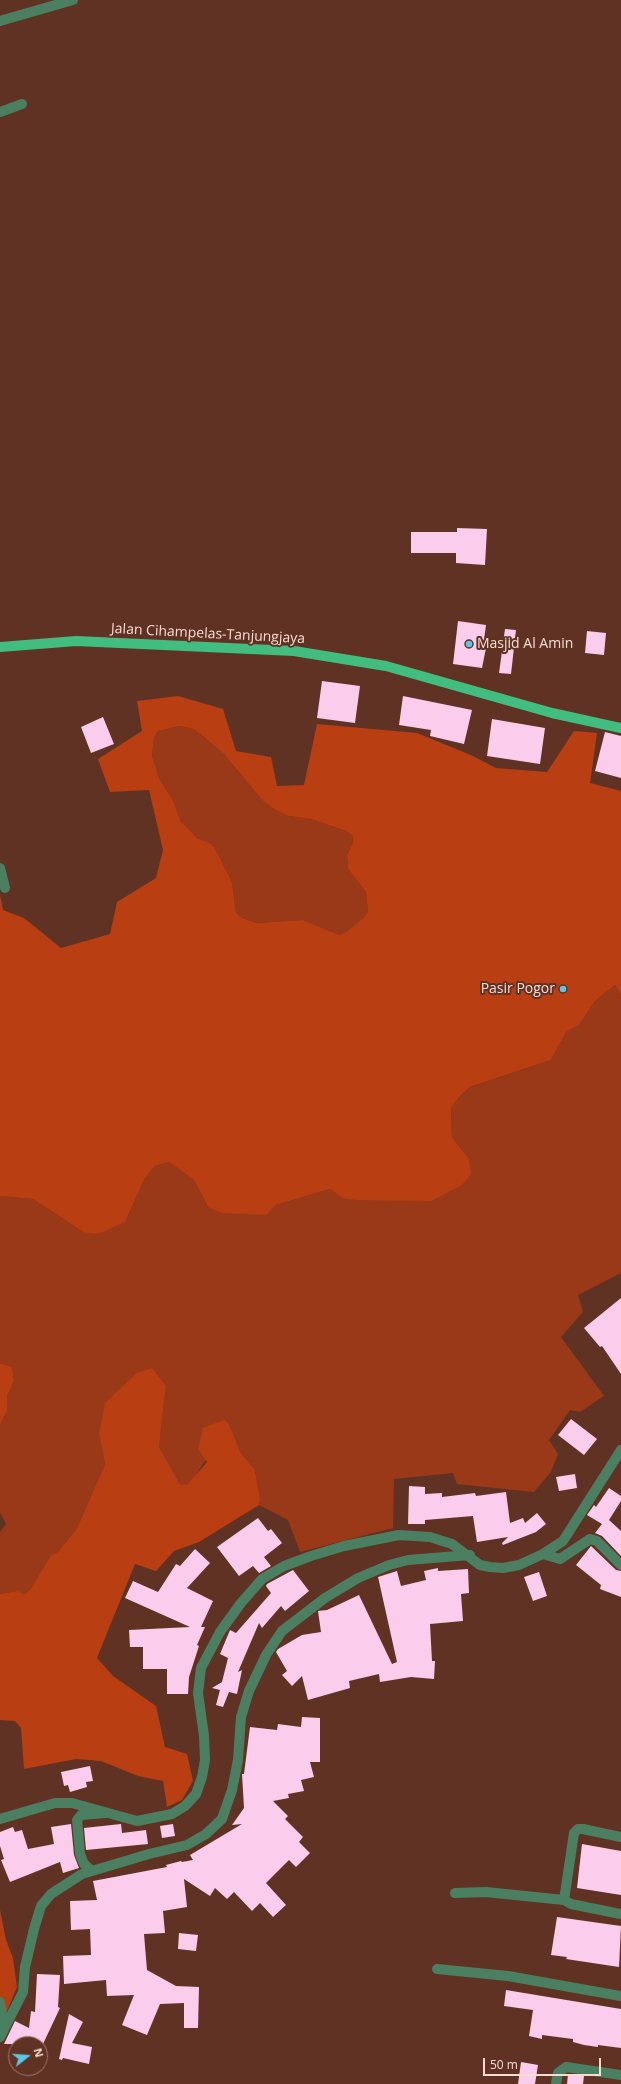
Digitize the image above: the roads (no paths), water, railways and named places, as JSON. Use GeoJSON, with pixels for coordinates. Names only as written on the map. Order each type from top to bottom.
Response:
{"type":"FeatureCollection","features":[{"type":"Feature","properties":{"kind":"main road","name":"Jalan Cihampelas-Tanjungjaya"},"geometry":{"type":"LineString","coordinates":[[0,647],[76,641],[294,651],[386,666],[552,713],[621,728]]}},
{"type":"Feature","properties":{"kind":"street"},"geometry":{"type":"LineString","coordinates":[[0,21],[73,0]]}},
{"type":"Feature","properties":{"kind":"street"},"geometry":{"type":"LineString","coordinates":[[0,112],[22,104]]}},
{"type":"Feature","properties":{"kind":"street"},"geometry":{"type":"LineString","coordinates":[[0,868],[5,888]]}},
{"type":"Feature","properties":{"kind":"street"},"geometry":{"type":"LineString","coordinates":[[0,1819],[61,1803],[72,1802],[88,1806],[105,1813],[137,1821],[155,1819],[172,1814],[185,1806],[196,1794],[202,1777],[205,1760],[198,1693],[201,1668],[220,1632],[241,1603],[262,1580],[284,1566],[311,1556],[344,1546],[399,1535],[430,1537],[452,1544],[470,1555],[480,1565],[503,1568],[519,1565],[543,1554],[563,1541],[621,1450]]}},
{"type":"Feature","properties":{"kind":"street"},"geometry":{"type":"LineString","coordinates":[[543,1554],[560,1559],[590,1539],[597,1541],[621,1565]]}},
{"type":"Feature","properties":{"kind":"street"},"geometry":{"type":"LineString","coordinates":[[2,2033],[23,1992],[25,1967],[41,1906],[51,1894],[82,1874],[136,1857],[187,1845],[206,1834],[222,1819],[232,1790],[238,1760],[241,1717],[250,1691],[266,1655],[282,1631],[325,1598],[358,1578],[389,1565],[408,1560],[470,1555]]}},
{"type":"Feature","properties":{"kind":"street"},"geometry":{"type":"LineString","coordinates":[[92,1871],[84,1864],[80,1854],[77,1820],[81,1815],[105,1813]]}},
{"type":"Feature","properties":{"kind":"street"},"geometry":{"type":"LineString","coordinates":[[564,1900],[574,1833],[578,1829],[583,1829],[621,1837]]}},
{"type":"Feature","properties":{"kind":"street"},"geometry":{"type":"LineString","coordinates":[[455,1893],[486,1892],[564,1900],[571,1904],[621,1914]]}},
{"type":"Feature","properties":{"kind":"street"},"geometry":{"type":"LineString","coordinates":[[437,1969],[508,1976],[621,1996]]}},
{"type":"Feature","properties":{"kind":"street"},"geometry":{"type":"LineString","coordinates":[[0,2002],[2,2033]]}},
{"type":"Feature","properties":{"kind":"street"},"geometry":{"type":"LineString","coordinates":[[556,2084],[558,2073],[566,2067],[621,2075]]}},
{"type":"Feature","properties":{"kind":"place","name":"Masjid Al Amin"},"geometry":{"type":"Point","coordinates":[469,644]}},
{"type":"Feature","properties":{"kind":"place","name":"Pasir Pogor"},"geometry":{"type":"Point","coordinates":[563,989]}}]}
